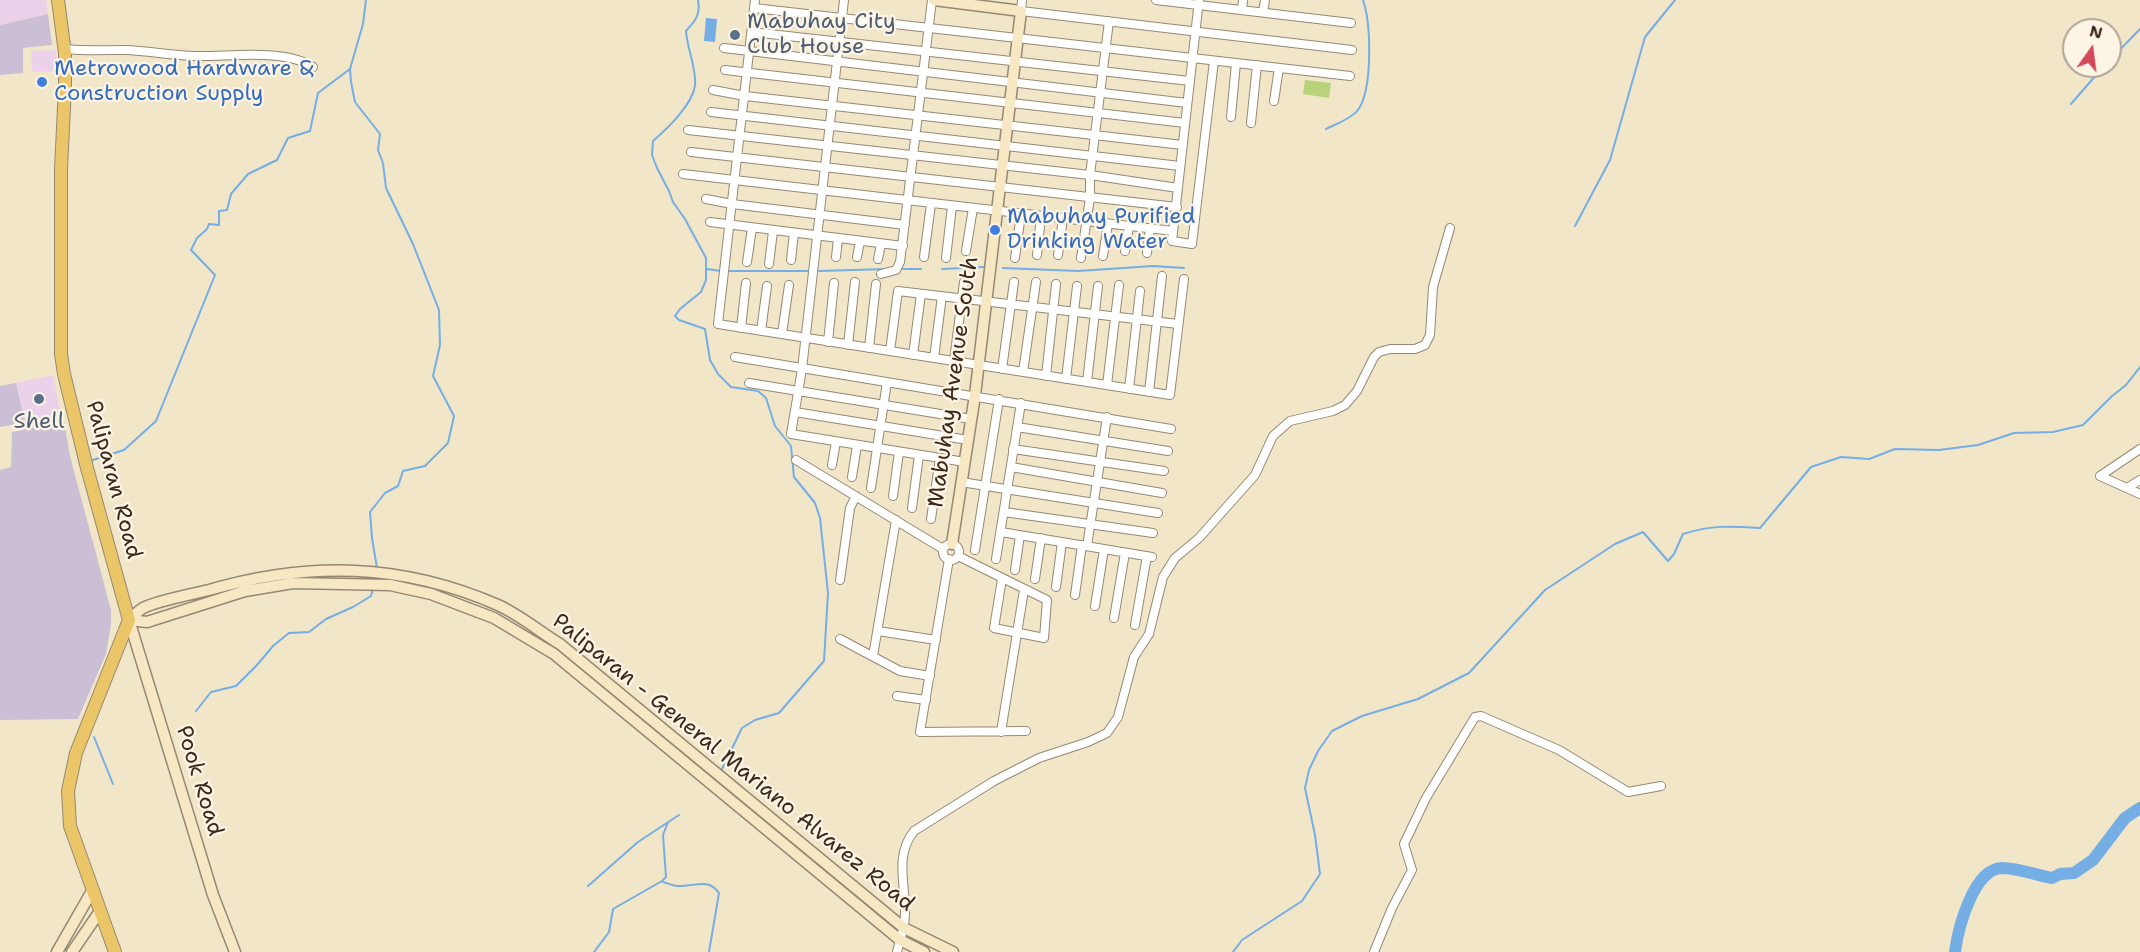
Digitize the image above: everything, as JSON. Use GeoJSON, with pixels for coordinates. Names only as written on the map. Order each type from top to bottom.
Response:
{"type":"FeatureCollection","features":[{"type":"Feature","properties":{"kind":"main road","name":"Paliparan Road"},"geometry":{"type":"LineString","coordinates":[[58,0],[65,49],[60,273],[64,374],[129,620]]}},
{"type":"Feature","properties":{"kind":"main road"},"geometry":{"type":"LineString","coordinates":[[115,952],[70,826],[68,790],[76,753],[129,620]]}},
{"type":"Feature","properties":{"kind":"street"},"geometry":{"type":"LineString","coordinates":[[844,0],[802,369],[791,435],[964,462]]}},
{"type":"Feature","properties":{"kind":"street"},"geometry":{"type":"LineString","coordinates":[[881,274],[899,267],[903,246],[933,0],[1022,5],[1109,21],[1352,50]]}},
{"type":"Feature","properties":{"kind":"street"},"geometry":{"type":"LineString","coordinates":[[1156,0],[1221,4],[1242,10],[1351,23]]}},
{"type":"Feature","properties":{"kind":"street"},"geometry":{"type":"LineString","coordinates":[[1242,10],[1243,0]]}},
{"type":"Feature","properties":{"kind":"street"},"geometry":{"type":"LineString","coordinates":[[1263,12],[1264,0]]}},
{"type":"Feature","properties":{"kind":"street"},"geometry":{"type":"LineString","coordinates":[[1199,2],[1172,241],[1192,244],[1214,60]]}},
{"type":"Feature","properties":{"kind":"street"},"geometry":{"type":"LineString","coordinates":[[1184,279],[1170,395],[718,324],[755,4],[842,18],[1350,76]]}},
{"type":"Feature","properties":{"kind":"street","name":"Mabuhay Avenue South"},"geometry":{"type":"LineString","coordinates":[[948,546],[975,395],[1022,5]]}},
{"type":"Feature","properties":{"kind":"street"},"geometry":{"type":"LineString","coordinates":[[1081,258],[1090,198],[1090,176],[1109,21]]}},
{"type":"Feature","properties":{"kind":"street"},"geometry":{"type":"LineString","coordinates":[[752,32],[1190,81]]}},
{"type":"Feature","properties":{"kind":"street"},"geometry":{"type":"LineString","coordinates":[[724,48],[1187,103]]}},
{"type":"Feature","properties":{"kind":"street"},"geometry":{"type":"LineString","coordinates":[[65,49],[126,50],[196,56],[259,55],[298,60],[314,67]]}},
{"type":"Feature","properties":{"kind":"street"},"geometry":{"type":"LineString","coordinates":[[1231,117],[1236,63]]}},
{"type":"Feature","properties":{"kind":"street"},"geometry":{"type":"LineString","coordinates":[[1251,123],[1257,66]]}},
{"type":"Feature","properties":{"kind":"street"},"geometry":{"type":"LineString","coordinates":[[1274,101],[1279,68]]}},
{"type":"Feature","properties":{"kind":"street"},"geometry":{"type":"LineString","coordinates":[[725,70],[1185,123]]}},
{"type":"Feature","properties":{"kind":"street"},"geometry":{"type":"LineString","coordinates":[[713,90],[744,96],[1183,145]]}},
{"type":"Feature","properties":{"kind":"street"},"geometry":{"type":"LineString","coordinates":[[711,112],[1180,166]]}},
{"type":"Feature","properties":{"kind":"street"},"geometry":{"type":"LineString","coordinates":[[688,130],[1178,188]]}},
{"type":"Feature","properties":{"kind":"street"},"geometry":{"type":"LineString","coordinates":[[691,152],[1177,207]]}},
{"type":"Feature","properties":{"kind":"street"},"geometry":{"type":"LineString","coordinates":[[683,174],[735,182],[1173,231]]}},
{"type":"Feature","properties":{"kind":"street"},"geometry":{"type":"LineString","coordinates":[[706,199],[905,225]]}},
{"type":"Feature","properties":{"kind":"street"},"geometry":{"type":"LineString","coordinates":[[924,257],[931,204]]}},
{"type":"Feature","properties":{"kind":"street"},"geometry":{"type":"LineString","coordinates":[[946,258],[952,206]]}},
{"type":"Feature","properties":{"kind":"street"},"geometry":{"type":"LineString","coordinates":[[966,251],[973,208]]}},
{"type":"Feature","properties":{"kind":"street"},"geometry":{"type":"LineString","coordinates":[[1015,258],[1021,214]]}},
{"type":"Feature","properties":{"kind":"street"},"geometry":{"type":"LineString","coordinates":[[1037,255],[1041,216]]}},
{"type":"Feature","properties":{"kind":"street"},"geometry":{"type":"LineString","coordinates":[[1059,255],[1063,218]]}},
{"type":"Feature","properties":{"kind":"street"},"geometry":{"type":"LineString","coordinates":[[710,222],[903,246]]}},
{"type":"Feature","properties":{"kind":"street"},"geometry":{"type":"LineString","coordinates":[[1103,256],[1108,224]]}},
{"type":"Feature","properties":{"kind":"street"},"geometry":{"type":"LineString","coordinates":[[1125,251],[1129,226]]}},
{"type":"Feature","properties":{"kind":"street"},"geometry":{"type":"LineString","coordinates":[[747,262],[752,228]]}},
{"type":"Feature","properties":{"kind":"street"},"geometry":{"type":"LineString","coordinates":[[1147,253],[1150,228]]}},
{"type":"Feature","properties":{"kind":"street"},"geometry":{"type":"LineString","coordinates":[[897,952],[904,928],[902,862],[903,849],[907,840],[914,831],[994,780],[1039,758],[1088,742],[1107,733],[1118,717],[1134,657],[1149,634],[1162,576],[1175,558],[1199,538],[1255,476],[1273,436],[1290,421],[1333,411],[1345,405],[1357,391],[1374,357],[1379,352],[1390,349],[1415,349],[1425,345],[1431,335],[1433,287],[1450,228]]}},
{"type":"Feature","properties":{"kind":"street"},"geometry":{"type":"LineString","coordinates":[[770,264],[773,231]]}},
{"type":"Feature","properties":{"kind":"street"},"geometry":{"type":"LineString","coordinates":[[791,260],[794,233]]}},
{"type":"Feature","properties":{"kind":"street"},"geometry":{"type":"LineString","coordinates":[[836,257],[838,238]]}},
{"type":"Feature","properties":{"kind":"street"},"geometry":{"type":"LineString","coordinates":[[857,257],[860,241]]}},
{"type":"Feature","properties":{"kind":"street"},"geometry":{"type":"LineString","coordinates":[[878,259],[881,244]]}},
{"type":"Feature","properties":{"kind":"street"},"geometry":{"type":"LineString","coordinates":[[1149,392],[1162,276]]}},
{"type":"Feature","properties":{"kind":"street"},"geometry":{"type":"LineString","coordinates":[[848,345],[855,282]]}},
{"type":"Feature","properties":{"kind":"street"},"geometry":{"type":"LineString","coordinates":[[954,361],[964,282]]}},
{"type":"Feature","properties":{"kind":"street"},"geometry":{"type":"LineString","coordinates":[[1002,369],[1014,282]]}},
{"type":"Feature","properties":{"kind":"street"},"geometry":{"type":"LineString","coordinates":[[1023,372],[1036,282]]}},
{"type":"Feature","properties":{"kind":"street"},"geometry":{"type":"LineString","coordinates":[[741,328],[746,283]]}},
{"type":"Feature","properties":{"kind":"street"},"geometry":{"type":"LineString","coordinates":[[828,342],[834,283]]}},
{"type":"Feature","properties":{"kind":"street"},"geometry":{"type":"LineString","coordinates":[[869,348],[876,284]]}},
{"type":"Feature","properties":{"kind":"street"},"geometry":{"type":"LineString","coordinates":[[1046,376],[1056,284]]}},
{"type":"Feature","properties":{"kind":"street"},"geometry":{"type":"LineString","coordinates":[[782,334],[789,285]]}},
{"type":"Feature","properties":{"kind":"street"},"geometry":{"type":"LineString","coordinates":[[1107,385],[1119,285]]}},
{"type":"Feature","properties":{"kind":"street"},"geometry":{"type":"LineString","coordinates":[[761,331],[767,286]]}},
{"type":"Feature","properties":{"kind":"street"},"geometry":{"type":"LineString","coordinates":[[1066,379],[1077,286]]}},
{"type":"Feature","properties":{"kind":"street"},"geometry":{"type":"LineString","coordinates":[[1087,382],[1098,286]]}},
{"type":"Feature","properties":{"kind":"street"},"geometry":{"type":"LineString","coordinates":[[890,351],[898,291],[1178,324]]}},
{"type":"Feature","properties":{"kind":"street"},"geometry":{"type":"LineString","coordinates":[[1129,389],[1140,291]]}},
{"type":"Feature","properties":{"kind":"street"},"geometry":{"type":"LineString","coordinates":[[913,355],[921,294]]}},
{"type":"Feature","properties":{"kind":"street"},"geometry":{"type":"LineString","coordinates":[[934,358],[942,296]]}},
{"type":"Feature","properties":{"kind":"street"},"geometry":{"type":"LineString","coordinates":[[735,357],[1171,429]]}},
{"type":"Feature","properties":{"kind":"street"},"geometry":{"type":"LineString","coordinates":[[871,488],[887,382]]}},
{"type":"Feature","properties":{"kind":"street"},"geometry":{"type":"LineString","coordinates":[[749,383],[971,419]]}},
{"type":"Feature","properties":{"kind":"street"},"geometry":{"type":"LineString","coordinates":[[975,550],[999,399]]}},
{"type":"Feature","properties":{"kind":"street"},"geometry":{"type":"LineString","coordinates":[[996,559],[1021,403]]}},
{"type":"Feature","properties":{"kind":"street"},"geometry":{"type":"LineString","coordinates":[[795,412],[968,440]]}},
{"type":"Feature","properties":{"kind":"street"},"geometry":{"type":"LineString","coordinates":[[1075,596],[1094,503],[1107,417]]}},
{"type":"Feature","properties":{"kind":"street"},"geometry":{"type":"LineString","coordinates":[[1017,427],[1168,451]]}},
{"type":"Feature","properties":{"kind":"street"},"geometry":{"type":"LineString","coordinates":[[832,465],[836,441]]}},
{"type":"Feature","properties":{"kind":"street"},"geometry":{"type":"LineString","coordinates":[[852,477],[857,445]]}},
{"type":"Feature","properties":{"kind":"street"},"geometry":{"type":"LineString","coordinates":[[1013,449],[1164,471]]}},
{"type":"Feature","properties":{"kind":"street"},"geometry":{"type":"LineString","coordinates":[[2140,449],[2100,476],[2140,494]]}},
{"type":"Feature","properties":{"kind":"street"},"geometry":{"type":"LineString","coordinates":[[893,496],[899,452]]}},
{"type":"Feature","properties":{"kind":"street"},"geometry":{"type":"LineString","coordinates":[[912,507],[919,455]]}},
{"type":"Feature","properties":{"kind":"street"},"geometry":{"type":"LineString","coordinates":[[931,519],[940,458]]}},
{"type":"Feature","properties":{"kind":"street"},"geometry":{"type":"LineString","coordinates":[[796,460],[896,520],[948,546],[958,548],[957,556]]}},
{"type":"Feature","properties":{"kind":"street"},"geometry":{"type":"LineString","coordinates":[[1011,467],[1162,493]]}},
{"type":"Feature","properties":{"kind":"street"},"geometry":{"type":"LineString","coordinates":[[2127,488],[2140,480]]}},
{"type":"Feature","properties":{"kind":"street"},"geometry":{"type":"LineString","coordinates":[[961,482],[1158,513]]}},
{"type":"Feature","properties":{"kind":"street"},"geometry":{"type":"LineString","coordinates":[[840,580],[849,508],[856,496]]}},
{"type":"Feature","properties":{"kind":"street"},"geometry":{"type":"LineString","coordinates":[[1004,512],[1153,534]]}},
{"type":"Feature","properties":{"kind":"street"},"geometry":{"type":"LineString","coordinates":[[873,656],[896,520]]}},
{"type":"Feature","properties":{"kind":"street"},"geometry":{"type":"LineString","coordinates":[[1001,532],[1149,556],[1135,625]]}},
{"type":"Feature","properties":{"kind":"street"},"geometry":{"type":"LineString","coordinates":[[1015,570],[1020,535]]}},
{"type":"Feature","properties":{"kind":"street"},"geometry":{"type":"LineString","coordinates":[[1035,579],[1041,538]]}},
{"type":"Feature","properties":{"kind":"street"},"geometry":{"type":"LineString","coordinates":[[1056,587],[1062,542]]}},
{"type":"Feature","properties":{"kind":"street"},"geometry":{"type":"LineString","coordinates":[[948,546],[944,555],[949,559],[957,556]]}},
{"type":"Feature","properties":{"kind":"street"},"geometry":{"type":"LineString","coordinates":[[1095,606],[1104,549]]}},
{"type":"Feature","properties":{"kind":"street"},"geometry":{"type":"LineString","coordinates":[[1114,618],[1125,553]]}},
{"type":"Feature","properties":{"kind":"street"},"geometry":{"type":"LineString","coordinates":[[957,556],[1047,600],[1044,638],[994,628],[1002,579]]}},
{"type":"Feature","properties":{"kind":"street"},"geometry":{"type":"LineString","coordinates":[[949,559],[920,732],[1026,731]]}},
{"type":"Feature","properties":{"kind":"street","name":"Paliparan - General Mariano Alvarez Road"},"geometry":{"type":"LineString","coordinates":[[129,620],[147,622],[243,586],[290,572],[334,570],[394,574],[434,582],[500,606],[560,644],[904,928],[953,952]]}},
{"type":"Feature","properties":{"kind":"street","name":"Paliparan - General Mariano Alvarez Road"},"geometry":{"type":"LineString","coordinates":[[243,586],[334,582],[390,585],[431,594],[494,618],[554,654],[900,940],[924,952]]}},
{"type":"Feature","properties":{"kind":"street"},"geometry":{"type":"LineString","coordinates":[[1001,732],[1024,590]]}},
{"type":"Feature","properties":{"kind":"street","name":"Pook Road"},"geometry":{"type":"LineString","coordinates":[[129,620],[213,896],[235,952]]}},
{"type":"Feature","properties":{"kind":"street"},"geometry":{"type":"LineString","coordinates":[[878,631],[936,640]]}},
{"type":"Feature","properties":{"kind":"street"},"geometry":{"type":"LineString","coordinates":[[840,639],[900,671],[930,676]]}},
{"type":"Feature","properties":{"kind":"street"},"geometry":{"type":"LineString","coordinates":[[897,696],[926,700]]}},
{"type":"Feature","properties":{"kind":"street"},"geometry":{"type":"LineString","coordinates":[[1374,952],[1392,908],[1412,870],[1404,843],[1426,798],[1475,717],[1481,716],[1559,750],[1628,792],[1661,786]]}},
{"type":"Feature","properties":{"kind":"street"},"geometry":{"type":"LineString","coordinates":[[57,952],[92,891]]}},
{"type":"Feature","properties":{"kind":"street"},"geometry":{"type":"LineString","coordinates":[[72,952],[100,911]]}},
{"type":"Feature","properties":{"kind":"shaded area"},"geometry":{"type":"Polygon","coordinates":[[[0,0],[46,0],[48,14],[0,25],[0,0]]]}},
{"type":"Feature","properties":{"kind":"shaded area"},"geometry":{"type":"Polygon","coordinates":[[[48,14],[52,45],[23,48],[23,73],[0,75],[0,25],[48,14]]]}},
{"type":"Feature","properties":{"kind":"shaded area"},"geometry":{"type":"Polygon","coordinates":[[[56,50],[57,71],[32,72],[31,51],[56,50]]]}},
{"type":"Feature","properties":{"kind":"shaded area","name":"Shell"},"geometry":{"type":"Polygon","coordinates":[[[53,375],[61,416],[25,423],[16,383],[53,375]]]}},
{"type":"Feature","properties":{"kind":"shaded area"},"geometry":{"type":"Polygon","coordinates":[[[16,383],[25,423],[0,427],[0,386],[16,383]]]}},
{"type":"Feature","properties":{"kind":"shaded area"},"geometry":{"type":"Polygon","coordinates":[[[64,421],[70,456],[111,610],[106,654],[78,719],[0,720],[0,470],[11,467],[12,432],[64,421]]]}},
{"type":"Feature","properties":{"kind":"green space"},"geometry":{"type":"Polygon","coordinates":[[[1305,80],[1331,83],[1329,98],[1303,94],[1305,80]]]}},
{"type":"Feature","properties":{"kind":"water"},"geometry":{"type":"Polygon","coordinates":[[[706,18],[717,19],[715,42],[704,41],[706,18]]]}},
{"type":"Feature","properties":{"kind":"waterway"},"geometry":{"type":"LineString","coordinates":[[366,0],[363,24],[350,69],[355,102],[380,134],[378,150],[383,163],[386,188],[413,244],[439,310],[440,345],[433,376],[454,416],[448,443],[425,466],[403,471],[398,486],[385,493],[370,512],[377,568]]}},
{"type":"Feature","properties":{"kind":"waterway"},"geometry":{"type":"LineString","coordinates":[[698,0],[699,10],[686,31],[695,73],[693,93],[678,116],[653,141],[652,155],[657,168],[673,202],[706,258],[706,280],[701,292],[675,316],[679,320],[705,329],[710,360],[718,374],[731,387],[758,391],[766,398],[775,426],[791,446],[794,477],[815,503],[820,518],[828,593],[824,661],[779,713],[755,720],[742,728],[721,771]]}},
{"type":"Feature","properties":{"kind":"waterway"},"geometry":{"type":"LineString","coordinates":[[1326,129],[1351,116],[1358,110],[1363,100],[1369,56],[1368,24],[1363,0]]}},
{"type":"Feature","properties":{"kind":"waterway"},"geometry":{"type":"LineString","coordinates":[[1575,226],[1610,160],[1645,37],[1675,0]]}},
{"type":"Feature","properties":{"kind":"waterway"},"geometry":{"type":"LineString","coordinates":[[2122,48],[2140,29]]}},
{"type":"Feature","properties":{"kind":"waterway"},"geometry":{"type":"LineString","coordinates":[[93,460],[124,450],[156,421],[215,275],[191,250],[197,238],[209,224],[219,225],[219,211],[227,210],[231,194],[248,174],[277,160],[288,138],[310,131],[318,93],[350,69]]}},
{"type":"Feature","properties":{"kind":"waterway"},"geometry":{"type":"LineString","coordinates":[[2071,104],[2094,78]]}},
{"type":"Feature","properties":{"kind":"waterway"},"geometry":{"type":"LineString","coordinates":[[1003,268],[1078,271],[1153,266],[1184,268]]}},
{"type":"Feature","properties":{"kind":"waterway"},"geometry":{"type":"LineString","coordinates":[[942,269],[984,267]]}},
{"type":"Feature","properties":{"kind":"waterway"},"geometry":{"type":"LineString","coordinates":[[707,269],[721,271]]}},
{"type":"Feature","properties":{"kind":"waterway"},"geometry":{"type":"LineString","coordinates":[[819,271],[887,269]]}},
{"type":"Feature","properties":{"kind":"waterway"},"geometry":{"type":"LineString","coordinates":[[903,269],[921,269]]}},
{"type":"Feature","properties":{"kind":"waterway"},"geometry":{"type":"LineString","coordinates":[[729,271],[809,271]]}},
{"type":"Feature","properties":{"kind":"waterway"},"geometry":{"type":"LineString","coordinates":[[1233,952],[1242,940],[1302,901],[1320,874],[1305,788],[1309,770],[1318,751],[1332,731],[1362,716],[1418,699],[1469,673],[1545,590],[1615,544],[1643,532],[1668,561],[1674,554],[1683,534],[1721,527],[1760,528],[1811,467],[1841,457],[1869,459],[1895,449],[1939,450],[1978,445],[2014,433],[2053,432],[2083,425],[2126,385],[2140,367]]}},
{"type":"Feature","properties":{"kind":"waterway"},"geometry":{"type":"LineString","coordinates":[[196,711],[211,692],[236,686],[273,646],[289,633],[309,632],[326,619],[371,596],[373,588]]}},
{"type":"Feature","properties":{"kind":"waterway"},"geometry":{"type":"LineString","coordinates":[[94,737],[113,784]]}},
{"type":"Feature","properties":{"kind":"waterway"},"geometry":{"type":"LineString","coordinates":[[1955,952],[1969,902],[1983,878],[1992,871],[2002,868],[2052,878],[2060,874],[2074,873],[2093,860],[2125,818],[2140,808]]}},
{"type":"Feature","properties":{"kind":"waterway"},"geometry":{"type":"LineString","coordinates":[[588,886],[638,842],[679,815]]}},
{"type":"Feature","properties":{"kind":"waterway"},"geometry":{"type":"LineString","coordinates":[[594,952],[609,932],[613,909],[666,877],[663,835],[668,822]]}},
{"type":"Feature","properties":{"kind":"waterway"},"geometry":{"type":"LineString","coordinates":[[663,882],[674,886],[705,884],[715,888],[719,893],[709,952]]}},
{"type":"Feature","properties":{"kind":"place","name":"Mabuhay City Club House"},"geometry":{"type":"Point","coordinates":[735,35]}},
{"type":"Feature","properties":{"kind":"place","name":"Metrowood Hardware & Construction Supply"},"geometry":{"type":"Point","coordinates":[42,82]}},
{"type":"Feature","properties":{"kind":"place","name":"Mabuhay Purified Drinking Water"},"geometry":{"type":"Point","coordinates":[995,230]}},
{"type":"Feature","properties":{"kind":"place","name":"Shell"},"geometry":{"type":"Point","coordinates":[39,399]}}]}
